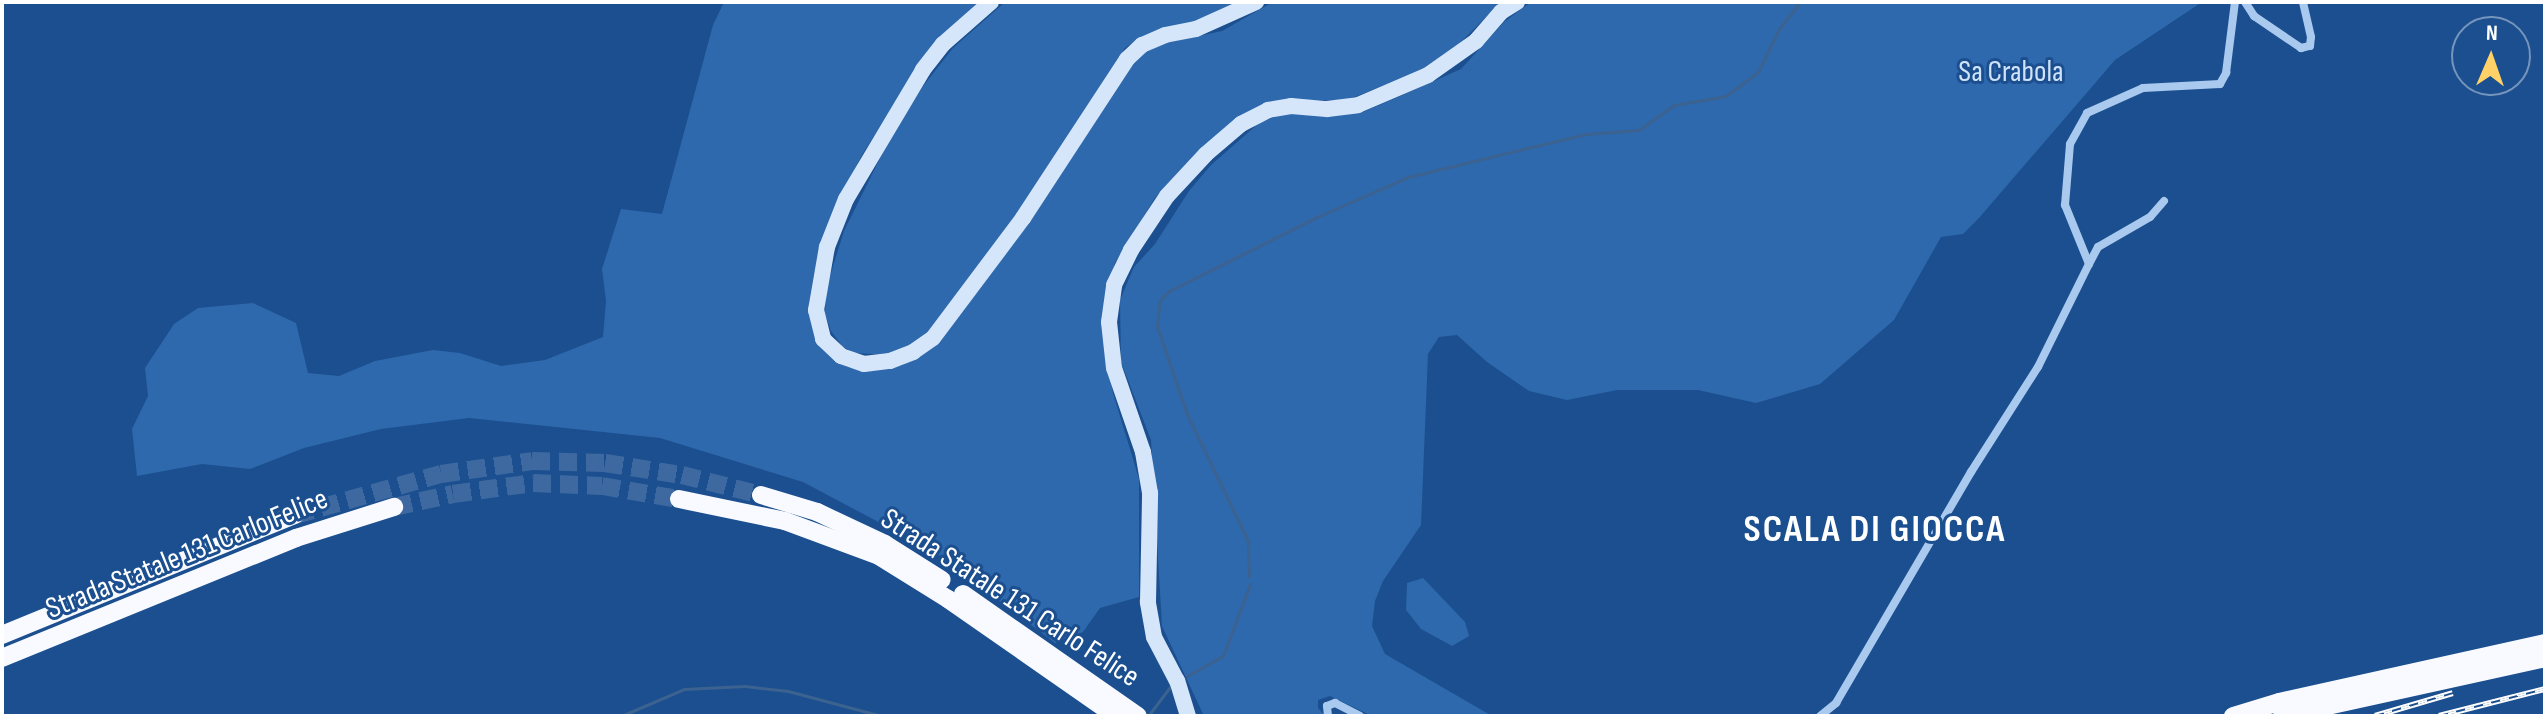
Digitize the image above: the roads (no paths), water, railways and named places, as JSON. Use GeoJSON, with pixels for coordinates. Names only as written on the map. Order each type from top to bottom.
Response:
{"type":"FeatureCollection","features":[{"type":"Feature","properties":{"kind":"highway","name":"Strada Statale 131 Carlo Felice"},"geometry":{"type":"LineString","coordinates":[[761,495],[817,512],[885,544],[1041,654],[1116,716]]}},
{"type":"Feature","properties":{"kind":"highway","name":"Strada Statale 131 Carlo Felice"},"geometry":{"type":"LineString","coordinates":[[679,499],[785,521],[879,556],[1138,716]]}},
{"type":"Feature","properties":{"kind":"highway","name":"Strada Statale 131 Carlo Felice"},"geometry":{"type":"LineString","coordinates":[[2,658],[296,538],[394,507]]}},
{"type":"Feature","properties":{"kind":"highway","name":"Strada Statale 131 Carlo Felice"},"geometry":{"type":"LineString","coordinates":[[2,635],[295,515]]}},
{"type":"Feature","properties":{"kind":"highway"},"geometry":{"type":"LineString","coordinates":[[2233,716],[2279,702],[2545,643]]}},
{"type":"Feature","properties":{"kind":"highway"},"geometry":{"type":"LineString","coordinates":[[2282,716],[2545,658]]}},
{"type":"Feature","properties":{"kind":"main road"},"geometry":{"type":"LineString","coordinates":[[991,2],[952,35],[923,70],[841,211],[827,247],[816,310],[823,339],[841,356],[864,364],[890,361],[913,352],[933,338],[1023,218],[1127,59],[1142,45],[1165,35],[1196,29],[1256,2]]}},
{"type":"Feature","properties":{"kind":"main road"},"geometry":{"type":"LineString","coordinates":[[1188,716],[1177,681],[1154,637],[1148,602],[1150,493],[1143,452],[1114,368],[1109,322],[1113,298],[1131,250],[1167,196],[1206,154],[1241,124],[1268,110],[1291,106],[1327,109],[1358,105],[1428,75],[1476,41],[1501,12],[1517,2]]}},
{"type":"Feature","properties":{"kind":"street"},"geometry":{"type":"LineString","coordinates":[[2089,264],[2065,205],[2070,144],[2078,125],[2087,113],[2143,88],[2220,84],[2226,73],[2235,2]]}},
{"type":"Feature","properties":{"kind":"street"},"geometry":{"type":"LineString","coordinates":[[2245,2],[2254,16],[2301,48],[2310,46],[2303,2]]}},
{"type":"Feature","properties":{"kind":"street"},"geometry":{"type":"LineString","coordinates":[[1820,716],[1836,703],[1971,472],[2038,367],[2098,247],[2150,217],[2164,201]]}},
{"type":"Feature","properties":{"kind":"street"},"geometry":{"type":"LineString","coordinates":[[1328,716],[1326,708],[1335,703],[1360,716]]}},
{"type":"Feature","properties":{"kind":"waterway"},"geometry":{"type":"LineString","coordinates":[[1249,576],[1248,541],[1187,414],[1157,327],[1160,300],[1169,291],[1317,217],[1408,177],[1586,134],[1639,130],[1674,105],[1726,96],[1758,72],[1779,29],[1800,2]]}},
{"type":"Feature","properties":{"kind":"waterway"},"geometry":{"type":"LineString","coordinates":[[1187,676],[1223,656],[1250,584]]}},
{"type":"Feature","properties":{"kind":"waterway"},"geometry":{"type":"LineString","coordinates":[[1148,716],[1172,684]]}},
{"type":"Feature","properties":{"kind":"waterway"},"geometry":{"type":"LineString","coordinates":[[621,716],[684,689],[745,686],[788,691],[882,716]]}},
{"type":"Feature","properties":{"kind":"tunnel"},"geometry":{"type":"LineString","coordinates":[[295,515],[441,474],[532,461],[605,463],[682,475],[761,495]]}},
{"type":"Feature","properties":{"kind":"tunnel"},"geometry":{"type":"LineString","coordinates":[[394,507],[453,494],[533,483],[602,486],[679,499]]}},
{"type":"Feature","properties":{"kind":"railway"},"geometry":{"type":"LineString","coordinates":[[2439,716],[2545,689]]}},
{"type":"Feature","properties":{"kind":"railway"},"geometry":{"type":"LineString","coordinates":[[2375,716],[2453,693]]}},
{"type":"Feature","properties":{"kind":"district","name":"SCALA DI GIOCCA"},"geometry":{"type":"Point","coordinates":[1875,530]}},
{"type":"Feature","properties":{"kind":"park label","name":"Sa Crabola"},"geometry":{"type":"Point","coordinates":[2011,72]}}]}
